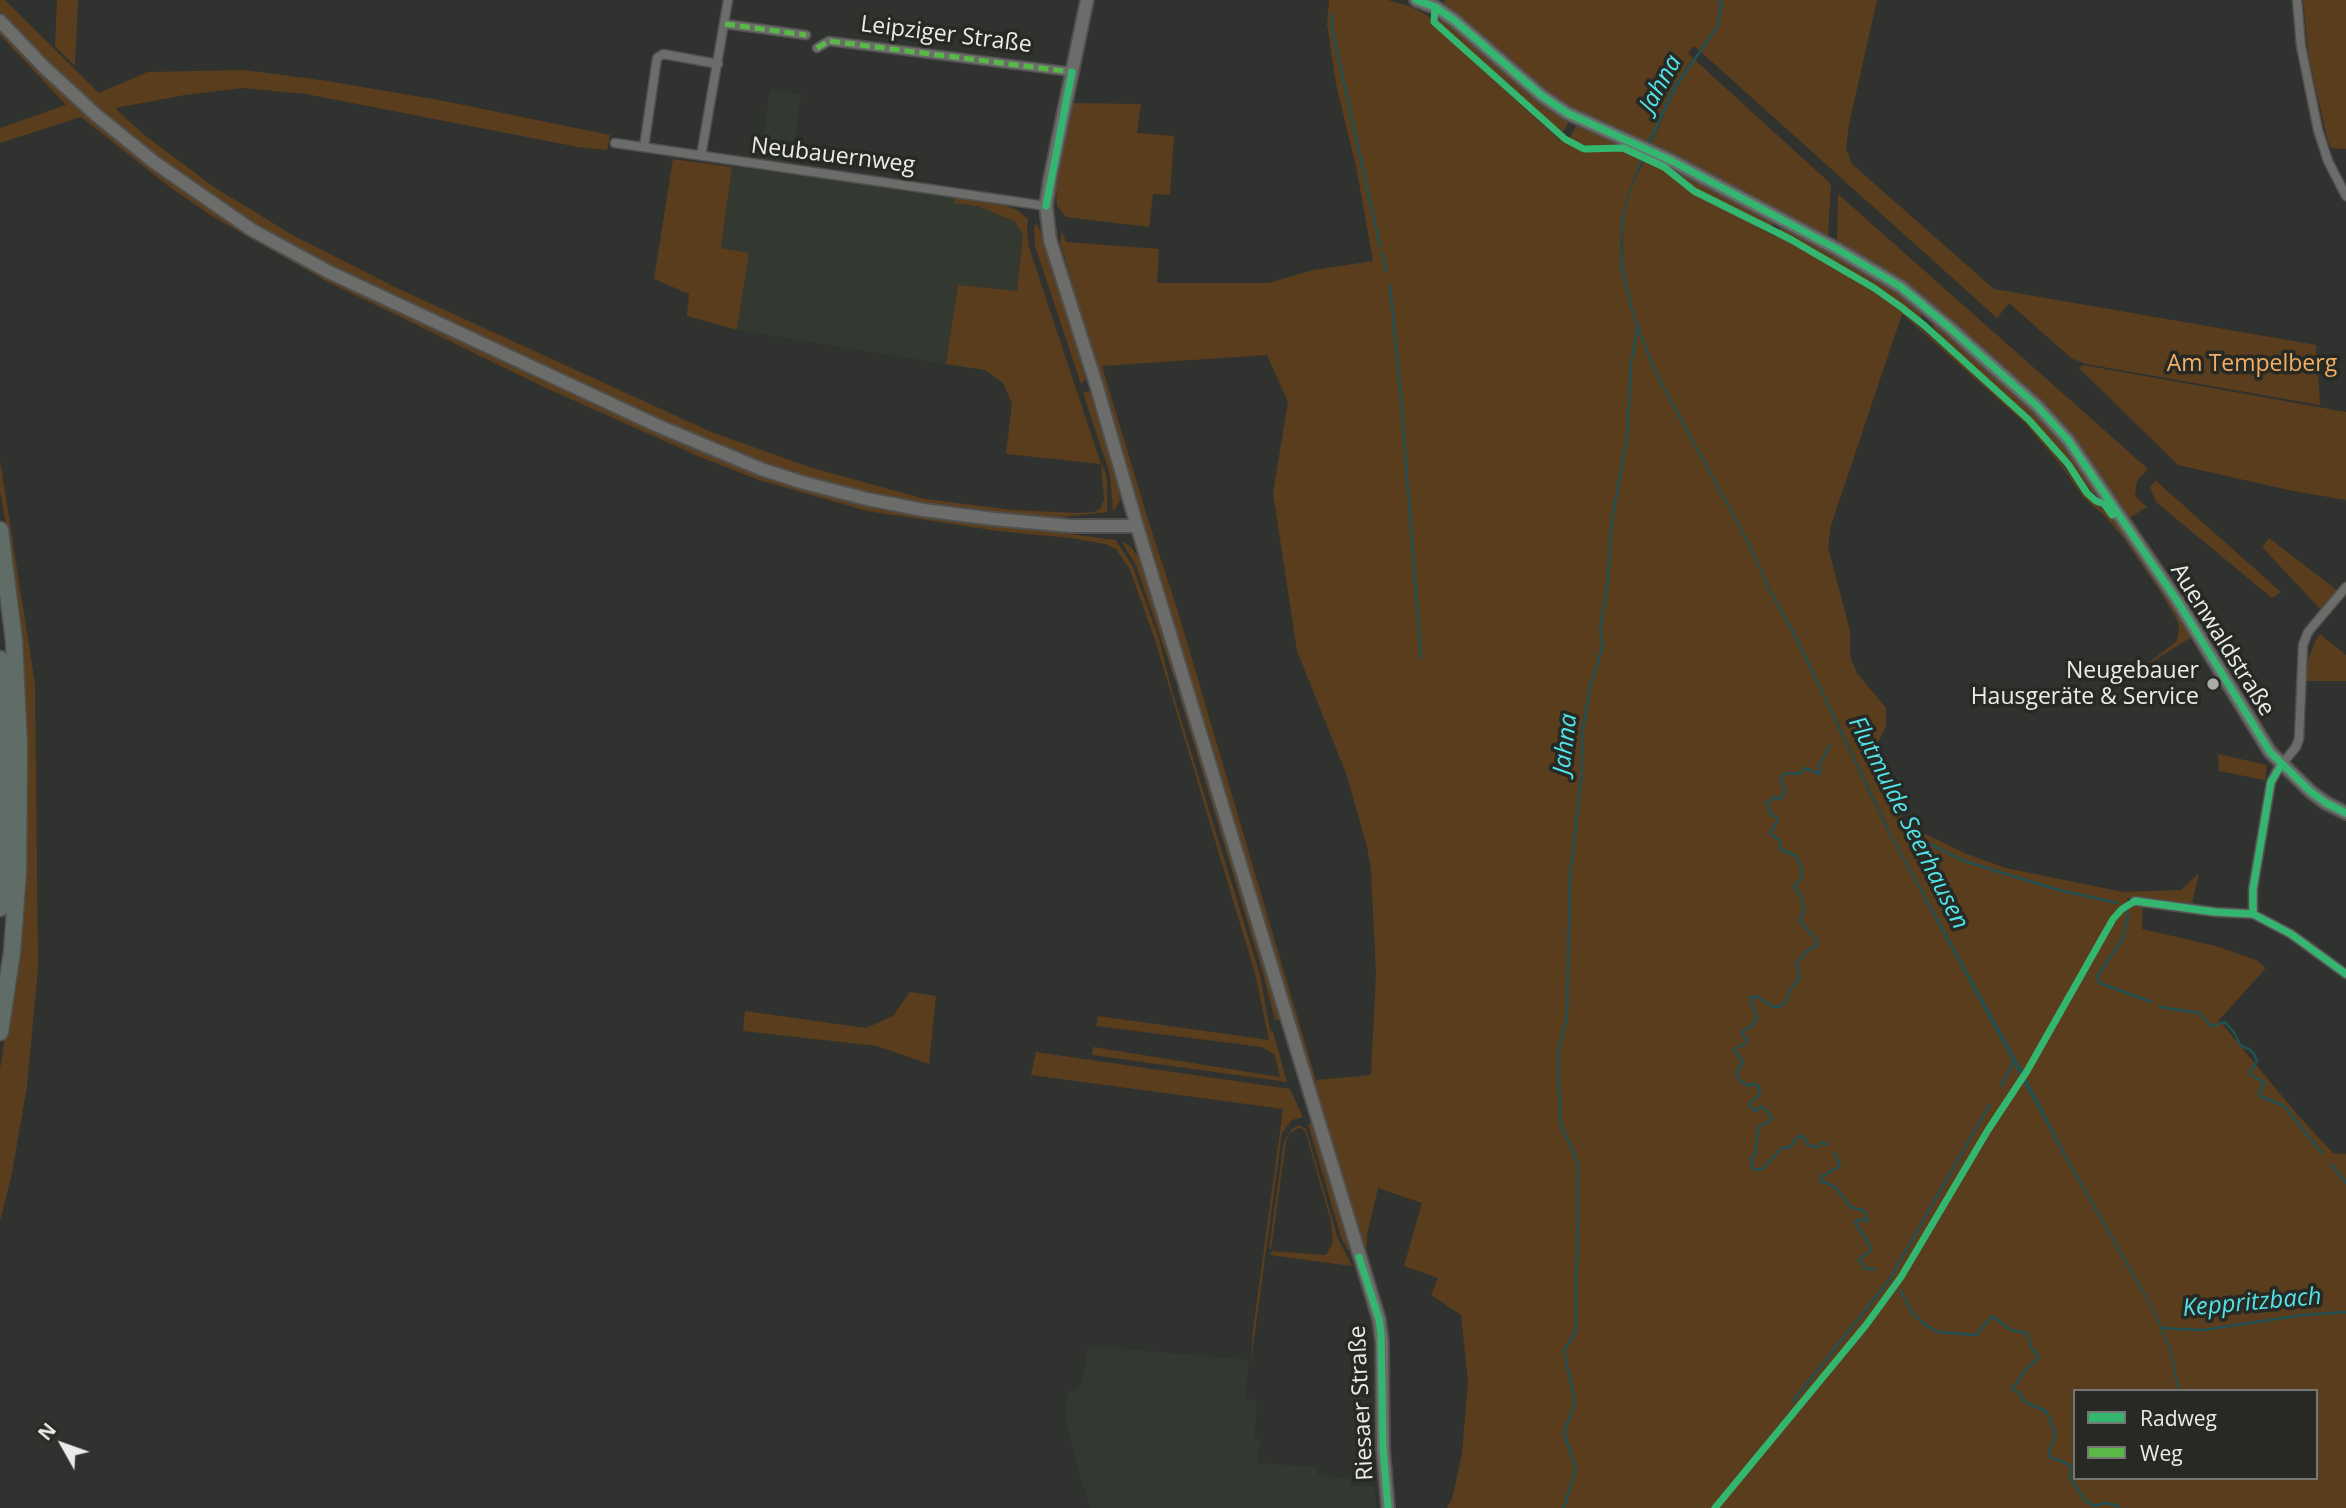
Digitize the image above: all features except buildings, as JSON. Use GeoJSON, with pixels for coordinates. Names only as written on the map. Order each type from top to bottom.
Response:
{"type":"FeatureCollection","features":[{"type":"Feature","properties":{"kind":"highway"},"geometry":{"type":"LineString","coordinates":[[0,530],[14,642],[19,747],[18,871],[12,952],[0,1032]]}},
{"type":"Feature","properties":{"kind":"highway"},"geometry":{"type":"LineString","coordinates":[[0,659],[5,724],[5,836],[0,908]]}},
{"type":"Feature","properties":{"kind":"main road"},"geometry":{"type":"LineString","coordinates":[[1046,206],[1087,0]]}},
{"type":"Feature","properties":{"kind":"main road","name":"Auenwaldstraße"},"geometry":{"type":"LineString","coordinates":[[1416,0],[1435,7],[1469,32],[1507,67],[1576,118],[1659,156],[1885,277],[1919,301],[2006,377],[2068,440],[2178,602],[2263,741],[2311,792],[2346,813]]}},
{"type":"Feature","properties":{"kind":"main road"},"geometry":{"type":"LineString","coordinates":[[0,21],[95,114],[154,162],[252,230],[329,272],[656,425],[761,468],[801,482],[867,499],[922,510],[994,519],[1071,526],[1137,526]]}},
{"type":"Feature","properties":{"kind":"main road","name":"Riesaer Straße"},"geometry":{"type":"LineString","coordinates":[[1046,206],[1050,240],[1379,1319],[1383,1448],[1388,1508]]}},
{"type":"Feature","properties":{"kind":"street"},"geometry":{"type":"LineString","coordinates":[[701,156],[728,0]]}},
{"type":"Feature","properties":{"kind":"street"},"geometry":{"type":"LineString","coordinates":[[2297,0],[2301,46],[2318,130],[2328,161],[2346,196]]}},
{"type":"Feature","properties":{"kind":"street"},"geometry":{"type":"LineString","coordinates":[[724,24],[806,35]]}},
{"type":"Feature","properties":{"kind":"street","name":"Leipziger Straße"},"geometry":{"type":"LineString","coordinates":[[817,48],[829,41],[1072,72]]}},
{"type":"Feature","properties":{"kind":"street"},"geometry":{"type":"LineString","coordinates":[[644,147],[657,58],[663,54],[718,64]]}},
{"type":"Feature","properties":{"kind":"street","name":"Neubauernweg"},"geometry":{"type":"LineString","coordinates":[[615,143],[1046,206]]}},
{"type":"Feature","properties":{"kind":"street","name":"Auenwaldstraße"},"geometry":{"type":"LineString","coordinates":[[2282,764],[2299,739],[2301,658],[2305,638],[2346,587]]}},
{"type":"Feature","properties":{"kind":"street"},"geometry":{"type":"LineString","coordinates":[[2253,914],[2253,889],[2271,782],[2282,764]]}},
{"type":"Feature","properties":{"kind":"street"},"geometry":{"type":"LineString","coordinates":[[2135,901],[2215,912],[2253,914],[2291,934],[2346,974]]}},
{"type":"Feature","properties":{"kind":"shaded area"},"geometry":{"type":"Polygon","coordinates":[[[770,89],[801,94],[792,163],[760,159],[770,89]]]}},
{"type":"Feature","properties":{"kind":"shaded area"},"geometry":{"type":"Polygon","coordinates":[[[732,167],[955,196],[1001,204],[1017,210],[1023,233],[1017,291],[958,285],[946,364],[737,330],[749,253],[721,249],[732,167]]]}},
{"type":"Feature","properties":{"kind":"shaded area"},"geometry":{"type":"Polygon","coordinates":[[[1089,1346],[1249,1360],[1245,1399],[1257,1401],[1254,1437],[1260,1439],[1258,1463],[1317,1467],[1318,1476],[1350,1478],[1350,1486],[1375,1486],[1376,1508],[1090,1508],[1066,1417],[1068,1393],[1080,1387],[1089,1346]]]}},
{"type":"Feature","properties":{"kind":"green space"},"geometry":{"type":"Polygon","coordinates":[[[0,0],[5,0],[99,93],[148,72],[244,70],[444,101],[610,135],[607,150],[578,147],[306,94],[243,88],[115,108],[143,134],[214,187],[294,236],[399,289],[709,431],[809,467],[925,499],[1013,510],[1095,512],[1100,509],[1104,500],[1101,464],[1107,480],[1107,512],[1062,517],[1000,514],[925,505],[804,476],[659,420],[332,267],[249,221],[107,117],[0,12],[0,0]]]}},
{"type":"Feature","properties":{"kind":"green space"},"geometry":{"type":"Polygon","coordinates":[[[57,0],[78,0],[75,66],[55,46],[57,0]]]}},
{"type":"Feature","properties":{"kind":"green space"},"geometry":{"type":"Polygon","coordinates":[[[1329,0],[1388,0],[1427,15],[1442,33],[1561,141],[1585,151],[1622,151],[1641,158],[1625,204],[1621,223],[1620,253],[1623,268],[1626,205],[1675,90],[1695,60],[1831,184],[1828,234],[1826,237],[1661,150],[1658,145],[1650,160],[1682,186],[1772,235],[1789,241],[1892,303],[2010,405],[2043,439],[2087,497],[2108,513],[2126,536],[2130,537],[2193,636],[2149,664],[2177,641],[2178,622],[2125,540],[2104,515],[2084,498],[2025,423],[1902,314],[1831,525],[1828,547],[1850,631],[1850,656],[1857,673],[1886,708],[1886,726],[1876,746],[1876,758],[1884,785],[1905,822],[1912,828],[1967,854],[2006,868],[2123,892],[2181,890],[2199,873],[2192,903],[2127,898],[2129,906],[2143,905],[2142,929],[2216,946],[2256,960],[2266,968],[2219,1020],[2333,1153],[2346,1154],[2346,1508],[1447,1508],[1452,1499],[1462,1454],[1468,1381],[1461,1315],[1431,1295],[1438,1278],[1404,1266],[1422,1203],[1378,1188],[1367,1246],[1361,1247],[1323,1122],[1316,1081],[1313,1080],[1212,753],[1060,242],[1062,231],[1066,242],[1159,249],[1157,283],[1269,283],[1313,270],[1373,261],[1357,171],[1336,84],[1327,24],[1329,0]],[[1267,355],[1102,366],[1178,612],[1316,1080],[1371,1075],[1376,973],[1371,870],[1347,776],[1297,651],[1273,493],[1288,402],[1267,355]],[[1699,450],[1794,636],[1887,830],[1889,829],[1750,544],[1699,450]]]}},
{"type":"Feature","properties":{"kind":"green space"},"geometry":{"type":"Polygon","coordinates":[[[1445,0],[1717,0],[1720,5],[1717,25],[1699,50],[1694,46],[1688,53],[1693,58],[1672,89],[1649,142],[1593,122],[1544,92],[1443,7],[1445,0]]]}},
{"type":"Feature","properties":{"kind":"green space"},"geometry":{"type":"Polygon","coordinates":[[[1721,0],[1877,0],[1849,124],[1846,148],[1852,164],[1994,289],[2316,345],[2320,405],[2086,364],[2071,358],[2009,303],[1997,318],[1701,52],[1719,26],[1723,5],[1721,0]]]}},
{"type":"Feature","properties":{"kind":"green space"},"geometry":{"type":"Polygon","coordinates":[[[2303,0],[2346,0],[2346,149],[2331,148],[2328,141],[2309,59],[2303,0]]]}},
{"type":"Feature","properties":{"kind":"green space"},"geometry":{"type":"Polygon","coordinates":[[[1439,14],[1567,118],[1569,121],[1564,131],[1561,133],[1437,20],[1439,14]]]}},
{"type":"Feature","properties":{"kind":"green space"},"geometry":{"type":"Polygon","coordinates":[[[0,28],[214,210],[657,431],[924,515],[1116,540],[1133,567],[1159,639],[1171,687],[1260,975],[1270,1030],[1273,1032],[1287,1082],[1092,1055],[1093,1047],[1280,1077],[1275,1055],[1262,1047],[1096,1026],[1098,1016],[1269,1040],[1256,977],[1155,640],[1130,570],[1116,549],[1105,544],[1071,538],[998,531],[867,511],[759,480],[698,456],[546,388],[326,281],[210,215],[167,185],[81,117],[0,143],[0,128],[66,105],[0,35],[0,28]]]}},
{"type":"Feature","properties":{"kind":"green space"},"geometry":{"type":"Polygon","coordinates":[[[1071,103],[1141,104],[1137,133],[1174,136],[1170,195],[1153,194],[1149,227],[1066,217],[1057,206],[1056,186],[1071,103]]]}},
{"type":"Feature","properties":{"kind":"green space"},"geometry":{"type":"Polygon","coordinates":[[[1578,123],[1632,148],[1595,147],[1574,143],[1569,139],[1578,123]]]}},
{"type":"Feature","properties":{"kind":"green space"},"geometry":{"type":"Polygon","coordinates":[[[673,159],[732,167],[721,248],[749,253],[737,330],[687,316],[689,294],[654,279],[673,159]]]}},
{"type":"Feature","properties":{"kind":"green space"},"geometry":{"type":"Polygon","coordinates":[[[1666,165],[1774,221],[1771,228],[1695,189],[1666,165]]]}},
{"type":"Feature","properties":{"kind":"green space"},"geometry":{"type":"Polygon","coordinates":[[[1838,194],[2148,469],[2137,481],[2135,496],[2147,507],[2129,518],[2052,416],[1837,242],[1838,194]]]}},
{"type":"Feature","properties":{"kind":"green space"},"geometry":{"type":"Polygon","coordinates":[[[955,196],[1001,204],[1017,210],[1028,219],[1029,247],[1101,464],[1006,454],[1012,404],[1003,383],[985,370],[946,364],[958,285],[1017,291],[1023,234],[1014,221],[978,206],[954,203],[955,196]]]}},
{"type":"Feature","properties":{"kind":"green space"},"geometry":{"type":"Polygon","coordinates":[[[1036,223],[1089,376],[1081,384],[1035,246],[1036,223]]]}},
{"type":"Feature","properties":{"kind":"green space"},"geometry":{"type":"Polygon","coordinates":[[[1784,226],[1836,253],[1898,291],[1921,312],[1922,321],[1875,286],[1780,233],[1780,228],[1784,226]]]}},
{"type":"Feature","properties":{"kind":"green space"},"geometry":{"type":"Polygon","coordinates":[[[1933,321],[2035,409],[2065,442],[2101,498],[2090,491],[2031,417],[1948,343],[1932,326],[1933,321]]]}},
{"type":"Feature","properties":{"kind":"green space","name":"Am Tempelberg"},"geometry":{"type":"Polygon","coordinates":[[[2083,365],[2346,412],[2346,500],[2178,465],[2079,368],[2083,365]]]}},
{"type":"Feature","properties":{"kind":"green space"},"geometry":{"type":"Polygon","coordinates":[[[1083,393],[1094,393],[1117,477],[1120,501],[1113,512],[1110,474],[1083,393]]]}},
{"type":"Feature","properties":{"kind":"green space"},"geometry":{"type":"Polygon","coordinates":[[[0,460],[35,684],[38,968],[27,1086],[12,1173],[0,1221],[0,1070],[18,952],[8,535],[0,492],[0,460]]]}},
{"type":"Feature","properties":{"kind":"green space"},"geometry":{"type":"Polygon","coordinates":[[[2155,480],[2281,592],[2272,598],[2156,502],[2150,488],[2155,480]]]}},
{"type":"Feature","properties":{"kind":"green space"},"geometry":{"type":"Polygon","coordinates":[[[2269,538],[2338,591],[2322,611],[2262,547],[2269,538]]]}},
{"type":"Feature","properties":{"kind":"green space"},"geometry":{"type":"Polygon","coordinates":[[[1121,541],[1130,546],[1138,556],[1180,679],[1175,681],[1136,565],[1121,541]]]}},
{"type":"Feature","properties":{"kind":"green space"},"geometry":{"type":"Polygon","coordinates":[[[2320,634],[2346,655],[2346,681],[2306,681],[2308,660],[2320,634]]]}},
{"type":"Feature","properties":{"kind":"green space"},"geometry":{"type":"Polygon","coordinates":[[[1182,686],[1282,1019],[1275,1020],[1177,688],[1182,686]]]}},
{"type":"Feature","properties":{"kind":"green space"},"geometry":{"type":"Polygon","coordinates":[[[2218,754],[2267,765],[2265,780],[2219,771],[2218,754]]]}},
{"type":"Feature","properties":{"kind":"green space"},"geometry":{"type":"Polygon","coordinates":[[[910,992],[936,996],[929,1064],[877,1046],[743,1031],[745,1011],[866,1028],[893,1016],[910,992]]]}},
{"type":"Feature","properties":{"kind":"green space"},"geometry":{"type":"Polygon","coordinates":[[[1036,1052],[1290,1089],[1303,1117],[1292,1120],[1282,1133],[1251,1361],[1283,1109],[1031,1075],[1036,1052]]]}},
{"type":"Feature","properties":{"kind":"green space"},"geometry":{"type":"Polygon","coordinates":[[[1308,1124],[1313,1124],[1350,1244],[1351,1249],[1348,1250],[1341,1237],[1308,1124]]]}},
{"type":"Feature","properties":{"kind":"green space"},"geometry":{"type":"Polygon","coordinates":[[[1299,1125],[1306,1129],[1338,1239],[1352,1266],[1270,1255],[1272,1251],[1326,1255],[1333,1242],[1331,1222],[1306,1134],[1303,1129],[1298,1128],[1289,1134],[1286,1142],[1269,1249],[1284,1141],[1292,1129],[1299,1125]]]}},
{"type":"Feature","properties":{"kind":"water"},"geometry":{"type":"Polygon","coordinates":[[[1717,0],[1721,0],[1723,5],[1719,26],[1675,90],[1638,171],[1626,205],[1622,238],[1623,268],[1635,317],[1656,371],[1750,544],[1889,830],[2067,1157],[2155,1311],[2171,1349],[2180,1389],[2169,1349],[2153,1311],[2065,1158],[1887,830],[1748,544],[1654,372],[1633,317],[1620,268],[1621,223],[1625,204],[1641,158],[1672,89],[1717,25],[1720,5],[1717,0]]]}},
{"type":"Feature","properties":{"kind":"waterway"},"geometry":{"type":"LineString","coordinates":[[1332,14],[1332,29],[1380,246]]}},
{"type":"Feature","properties":{"kind":"waterway"},"geometry":{"type":"LineString","coordinates":[[1382,253],[1386,272]]}},
{"type":"Feature","properties":{"kind":"waterway"},"geometry":{"type":"LineString","coordinates":[[1390,285],[1421,657]]}},
{"type":"Feature","properties":{"kind":"waterway","name":"Jahna"},"geometry":{"type":"LineString","coordinates":[[1564,1508],[1576,1469],[1564,1433],[1575,1402],[1564,1351],[1576,1331],[1578,1163],[1560,1122],[1558,1054],[1567,1017],[1570,875],[1581,781],[1583,729],[1590,687],[1603,646],[1600,631],[1607,589],[1612,519],[1627,439],[1631,364],[1638,324]]}},
{"type":"Feature","properties":{"kind":"waterway"},"geometry":{"type":"LineString","coordinates":[[1827,1145],[1822,1142],[1813,1147],[1807,1144],[1802,1135],[1790,1147],[1782,1148],[1762,1169],[1756,1170],[1752,1167],[1751,1158],[1756,1153],[1760,1126],[1772,1117],[1762,1106],[1756,1111],[1750,1107],[1750,1103],[1760,1094],[1759,1088],[1754,1083],[1749,1086],[1740,1081],[1736,1074],[1743,1062],[1734,1050],[1747,1042],[1747,1038],[1742,1035],[1743,1031],[1752,1026],[1757,1018],[1750,998],[1756,996],[1773,1007],[1780,1007],[1800,977],[1796,963],[1817,945],[1816,939],[1799,920],[1804,911],[1801,895],[1794,887],[1801,878],[1802,870],[1796,856],[1780,849],[1780,841],[1770,833],[1777,818],[1771,814],[1766,803],[1775,797],[1781,799],[1785,791],[1781,777],[1787,773],[1799,774],[1806,768],[1819,774],[1819,766],[1830,745]]}},
{"type":"Feature","properties":{"kind":"waterway","name":"Flutmulde Seerhausen"},"geometry":{"type":"LineString","coordinates":[[1916,837],[1962,860],[2059,890],[2117,903]]}},
{"type":"Feature","properties":{"kind":"waterway"},"geometry":{"type":"LineString","coordinates":[[2127,910],[2123,938],[2098,975],[2098,980],[2151,1002]]}},
{"type":"Feature","properties":{"kind":"waterway"},"geometry":{"type":"LineString","coordinates":[[2160,1007],[2199,1013],[2211,1026],[2225,1022],[2241,1046],[2254,1054],[2257,1061],[2250,1072],[2251,1075],[2265,1083],[2260,1096],[2284,1106],[2322,1153]]}},
{"type":"Feature","properties":{"kind":"waterway"},"geometry":{"type":"LineString","coordinates":[[2001,1086],[2014,1062]]}},
{"type":"Feature","properties":{"kind":"waterway"},"geometry":{"type":"LineString","coordinates":[[1793,1401],[1889,1280],[1990,1104]]}},
{"type":"Feature","properties":{"kind":"waterway"},"geometry":{"type":"LineString","coordinates":[[1835,1153],[1840,1166],[1821,1177],[1820,1182],[1836,1188],[1851,1207],[1865,1211],[1868,1221],[1860,1219],[1855,1223],[1870,1246],[1870,1251],[1859,1260],[1866,1269],[1875,1269]]}},
{"type":"Feature","properties":{"kind":"waterway"},"geometry":{"type":"LineString","coordinates":[[2331,1164],[2346,1183]]}},
{"type":"Feature","properties":{"kind":"waterway"},"geometry":{"type":"LineString","coordinates":[[1900,1290],[1913,1314],[1938,1332],[1976,1335],[1992,1316],[2011,1330],[2027,1333],[2038,1359],[2028,1367],[2012,1389],[2019,1393],[2025,1402],[2046,1411],[2056,1434],[2049,1452],[2050,1457],[2071,1467],[2070,1478],[2085,1500],[2094,1506],[2106,1503],[2119,1508]]}},
{"type":"Feature","properties":{"kind":"waterway","name":"Keppritzbach"},"geometry":{"type":"LineString","coordinates":[[2162,1328],[2203,1330],[2303,1315],[2346,1312]]}},
{"type":"Feature","properties":{"kind":"marked path"},"geometry":{"type":"LineString","coordinates":[[725,24],[806,35]]}},
{"type":"Feature","properties":{"kind":"marked path"},"geometry":{"type":"LineString","coordinates":[[817,48],[829,41],[1072,72]]}},
{"type":"Feature","properties":{"kind":"cycle path"},"geometry":{"type":"LineString","coordinates":[[1416,0],[1435,7],[1454,20],[1542,96],[1567,113],[1672,161],[1837,249],[1901,287],[1950,328],[2037,406],[2068,440],[2178,602],[2270,752],[2311,792],[2346,813]]}},
{"type":"Feature","properties":{"kind":"cycle path"},"geometry":{"type":"LineString","coordinates":[[1435,7],[1434,22],[1565,139],[1584,149],[1623,148],[1664,167],[1694,191],[1790,239],[1901,307],[2029,420],[2068,464],[2087,493],[2104,504],[2112,515]]}},
{"type":"Feature","properties":{"kind":"cycle path"},"geometry":{"type":"LineString","coordinates":[[1046,206],[1072,72]]}},
{"type":"Feature","properties":{"kind":"cycle path"},"geometry":{"type":"LineString","coordinates":[[2253,914],[2253,889],[2271,782],[2282,764]]}},
{"type":"Feature","properties":{"kind":"cycle path"},"geometry":{"type":"LineString","coordinates":[[1715,1508],[1866,1325],[1901,1277],[1988,1130],[2027,1071],[2113,919],[2122,909],[2135,901],[2215,912],[2253,914]]}},
{"type":"Feature","properties":{"kind":"cycle path"},"geometry":{"type":"LineString","coordinates":[[2253,914],[2291,934],[2346,974]]}},
{"type":"Feature","properties":{"kind":"cycle path"},"geometry":{"type":"LineString","coordinates":[[1359,1257],[1379,1319],[1381,1334],[1383,1448],[1388,1508]]}},
{"type":"Feature","properties":{"kind":"place","name":"Neugebauer Hausgeräte & Service"},"geometry":{"type":"Point","coordinates":[2213,684]}}]}
